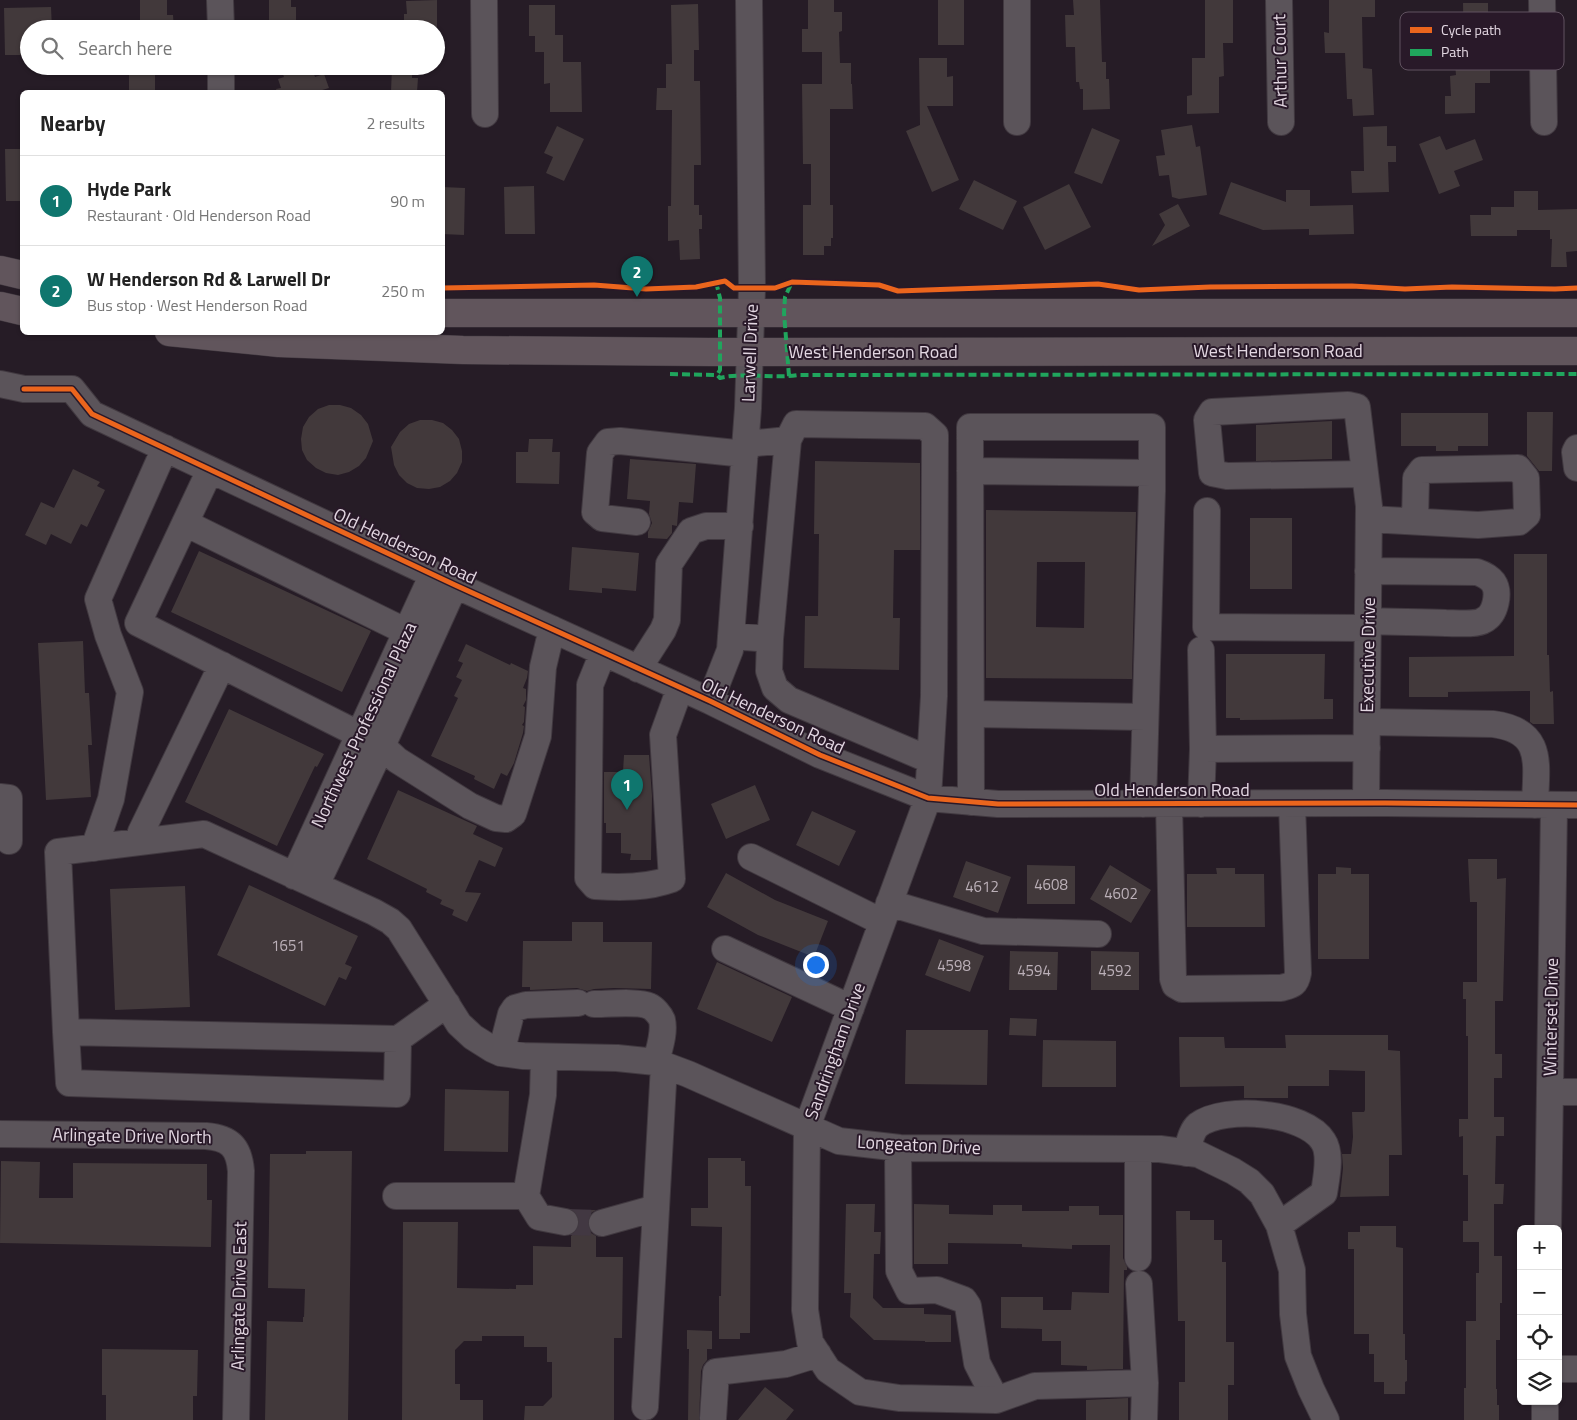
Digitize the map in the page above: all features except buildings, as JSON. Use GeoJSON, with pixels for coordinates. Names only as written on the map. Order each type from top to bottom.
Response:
{"type":"FeatureCollection","features":[{"type":"Feature","properties":{"kind":"main road"},"geometry":{"type":"LineString","coordinates":[[0,270],[20,275]]}},
{"type":"Feature","properties":{"kind":"main road"},"geometry":{"type":"LineString","coordinates":[[0,306],[20,311]]}},
{"type":"Feature","properties":{"kind":"main road"},"geometry":{"type":"LineString","coordinates":[[445,313],[1577,312]]}},
{"type":"Feature","properties":{"kind":"main road","name":"West Henderson Road"},"geometry":{"type":"LineString","coordinates":[[199,335],[279,343],[463,350],[751,352],[1577,351]]}},
{"type":"Feature","properties":{"kind":"street"},"geometry":{"type":"LineString","coordinates":[[220,0],[221,20]]}},
{"type":"Feature","properties":{"kind":"street"},"geometry":{"type":"LineString","coordinates":[[484,0],[485,114]]}},
{"type":"Feature","properties":{"kind":"street","name":"Larwell Drive"},"geometry":{"type":"LineString","coordinates":[[710,702],[730,650],[751,352],[750,0]]}},
{"type":"Feature","properties":{"kind":"street"},"geometry":{"type":"LineString","coordinates":[[1016,0],[1017,122]]}},
{"type":"Feature","properties":{"kind":"street","name":"Arthur Court"},"geometry":{"type":"LineString","coordinates":[[1280,0],[1281,122]]}},
{"type":"Feature","properties":{"kind":"street"},"geometry":{"type":"LineString","coordinates":[[1543,70],[1544,122]]}},
{"type":"Feature","properties":{"kind":"street"},"geometry":{"type":"LineString","coordinates":[[221,75],[221,90]]}},
{"type":"Feature","properties":{"kind":"street","name":"Old Henderson Road"},"geometry":{"type":"LineString","coordinates":[[12,386],[72,389],[92,414],[820,755],[928,798],[998,804],[1366,803],[1555,805]]}},
{"type":"Feature","properties":{"kind":"street","name":"Executive Drive"},"geometry":{"type":"LineString","coordinates":[[1365,474],[1228,476],[1212,473],[1206,420],[1212,412],[1348,405],[1357,407],[1365,474],[1369,513],[1366,803]]}},
{"type":"Feature","properties":{"kind":"street","name":"Sandringham Drive"},"geometry":{"type":"LineString","coordinates":[[788,440],[796,424],[925,426],[935,435],[934,696],[928,798],[808,1127],[805,1310],[810,1342],[823,1362]]}},
{"type":"Feature","properties":{"kind":"street"},"geometry":{"type":"LineString","coordinates":[[971,802],[970,427],[1152,427],[1142,804]]}},
{"type":"Feature","properties":{"kind":"street"},"geometry":{"type":"LineString","coordinates":[[637,522],[602,518],[595,512],[600,453],[608,442],[620,441],[745,449],[788,440],[770,639],[769,671],[775,688],[789,700],[930,760]]}},
{"type":"Feature","properties":{"kind":"street"},"geometry":{"type":"LineString","coordinates":[[94,848],[111,799],[130,692],[108,635],[98,599],[165,448]]}},
{"type":"Feature","properties":{"kind":"street"},"geometry":{"type":"LineString","coordinates":[[1577,448],[1575,452],[1577,468]]}},
{"type":"Feature","properties":{"kind":"street"},"geometry":{"type":"LineString","coordinates":[[210,470],[138,623],[382,746],[397,760],[470,806],[496,818],[506,819],[513,814],[538,736],[543,667],[552,629]]}},
{"type":"Feature","properties":{"kind":"street"},"geometry":{"type":"LineString","coordinates":[[970,471],[1152,473]]}},
{"type":"Feature","properties":{"kind":"street"},"geometry":{"type":"LineString","coordinates":[[1207,511],[1206,627],[1460,623],[1483,621],[1490,615],[1496,605],[1495,586],[1484,575],[1476,572],[1368,571]]}},
{"type":"Feature","properties":{"kind":"street"},"geometry":{"type":"LineString","coordinates":[[1369,513],[1415,522]]}},
{"type":"Feature","properties":{"kind":"street"},"geometry":{"type":"LineString","coordinates":[[185,523],[406,632]]}},
{"type":"Feature","properties":{"kind":"street"},"geometry":{"type":"LineString","coordinates":[[638,669],[663,630],[667,620],[669,564],[691,531],[706,526],[740,526]]}},
{"type":"Feature","properties":{"kind":"street","name":"Northwest Professional Plaza"},"geometry":{"type":"LineString","coordinates":[[297,877],[406,632],[444,580]]}},
{"type":"Feature","properties":{"kind":"street","name":"Northwest Professional Plaza"},"geometry":{"type":"LineString","coordinates":[[297,877],[382,746],[444,580]]}},
{"type":"Feature","properties":{"kind":"street"},"geometry":{"type":"LineString","coordinates":[[731,636],[770,639]]}},
{"type":"Feature","properties":{"kind":"street"},"geometry":{"type":"LineString","coordinates":[[1201,650],[1203,749],[1201,804]]}},
{"type":"Feature","properties":{"kind":"street"},"geometry":{"type":"LineString","coordinates":[[603,653],[590,685],[588,878],[595,886],[639,887],[672,880],[663,735],[680,688]]}},
{"type":"Feature","properties":{"kind":"street"},"geometry":{"type":"LineString","coordinates":[[138,842],[140,832],[222,665]]}},
{"type":"Feature","properties":{"kind":"street"},"geometry":{"type":"LineString","coordinates":[[971,714],[1145,717]]}},
{"type":"Feature","properties":{"kind":"street","name":"Winterset Drive"},"geometry":{"type":"LineString","coordinates":[[1367,722],[1493,724],[1520,732],[1531,741],[1536,773],[1555,805],[1548,1225]]}},
{"type":"Feature","properties":{"kind":"street"},"geometry":{"type":"LineString","coordinates":[[1203,749],[1367,748]]}},
{"type":"Feature","properties":{"kind":"street"},"geometry":{"type":"LineString","coordinates":[[0,797],[9,798],[9,842]]}},
{"type":"Feature","properties":{"kind":"street"},"geometry":{"type":"LineString","coordinates":[[1169,804],[1173,979],[1175,986],[1182,989],[1192,989],[1281,988],[1292,985],[1297,980],[1292,804]]}},
{"type":"Feature","properties":{"kind":"street"},"geometry":{"type":"LineString","coordinates":[[398,1040],[397,1094],[69,1083],[58,852],[204,834],[374,912],[394,925],[399,929],[459,1024],[473,1037],[492,1049],[501,1053],[544,1058],[616,1058],[660,1064]]}},
{"type":"Feature","properties":{"kind":"street"},"geometry":{"type":"LineString","coordinates":[[751,857],[886,912],[983,931],[1098,934]]}},
{"type":"Feature","properties":{"kind":"street"},"geometry":{"type":"LineString","coordinates":[[725,949],[851,1008]]}},
{"type":"Feature","properties":{"kind":"street"},"geometry":{"type":"LineString","coordinates":[[66,1032],[398,1040],[447,1004]]}},
{"type":"Feature","properties":{"kind":"street"},"geometry":{"type":"LineString","coordinates":[[501,1053],[511,1014],[515,1008],[526,1005],[640,1004],[649,1005],[662,1019],[656,1208],[645,1406]]}},
{"type":"Feature","properties":{"kind":"street"},"geometry":{"type":"LineString","coordinates":[[544,1058],[543,1095],[526,1196],[539,1216],[565,1222]]}},
{"type":"Feature","properties":{"kind":"street","name":"Longeaton Drive"},"geometry":{"type":"LineString","coordinates":[[660,1064],[688,1074],[839,1141],[898,1148],[1160,1149],[1198,1154],[1232,1171],[1248,1181],[1262,1194],[1279,1225],[1292,1270],[1293,1314],[1298,1356],[1326,1420]]}},
{"type":"Feature","properties":{"kind":"street"},"geometry":{"type":"LineString","coordinates":[[1550,1092],[1577,1092]]}},
{"type":"Feature","properties":{"kind":"street"},"geometry":{"type":"LineString","coordinates":[[1186,1152],[1192,1133],[1197,1126],[1226,1114],[1249,1113],[1283,1118],[1309,1127],[1324,1141],[1329,1164],[1324,1194],[1279,1225]]}},
{"type":"Feature","properties":{"kind":"street","name":"Arlingate Drive North"},"geometry":{"type":"LineString","coordinates":[[0,1134],[220,1137],[232,1145],[240,1157],[241,1171]]}},
{"type":"Feature","properties":{"kind":"street"},"geometry":{"type":"LineString","coordinates":[[898,1148],[899,1271],[909,1291],[937,1290],[964,1300],[968,1306],[977,1363],[996,1400]]}},
{"type":"Feature","properties":{"kind":"street"},"geometry":{"type":"LineString","coordinates":[[1138,1149],[1138,1258]]}},
{"type":"Feature","properties":{"kind":"street","name":"Arlingate Drive East"},"geometry":{"type":"LineString","coordinates":[[236,1420],[241,1171]]}},
{"type":"Feature","properties":{"kind":"street"},"geometry":{"type":"LineString","coordinates":[[396,1196],[526,1196]]}},
{"type":"Feature","properties":{"kind":"street"},"geometry":{"type":"LineString","coordinates":[[602,1223],[656,1208]]}},
{"type":"Feature","properties":{"kind":"street"},"geometry":{"type":"LineString","coordinates":[[1139,1284],[1145,1383],[1144,1420]]}},
{"type":"Feature","properties":{"kind":"street"},"geometry":{"type":"LineString","coordinates":[[713,1418],[716,1372],[786,1364],[823,1362],[860,1392],[899,1398],[996,1400],[1035,1386],[1145,1383]]}},
{"type":"Feature","properties":{"kind":"street"},"geometry":{"type":"LineString","coordinates":[[1562,1369],[1577,1369]]}},
{"type":"Feature","properties":{"kind":"street"},"geometry":{"type":"LineString","coordinates":[[1545,1405],[1545,1420]]}},
{"type":"Feature","properties":{"kind":"tunnel"},"geometry":{"type":"LineString","coordinates":[[565,1222],[602,1223]]}},
{"type":"Feature","properties":{"kind":"marked path"},"geometry":{"type":"LineString","coordinates":[[716,282],[720,298],[720,370],[717,375]]}},
{"type":"Feature","properties":{"kind":"marked path"},"geometry":{"type":"LineString","coordinates":[[789,376],[784,313],[785,297],[792,282]]}},
{"type":"Feature","properties":{"kind":"marked path"},"geometry":{"type":"LineString","coordinates":[[670,374],[717,375],[720,378],[729,376],[798,375],[1577,374]]}},
{"type":"Feature","properties":{"kind":"cycle path"},"geometry":{"type":"LineString","coordinates":[[445,288],[594,285],[646,289],[696,287],[725,281],[734,288],[775,288],[792,282],[879,285],[898,291],[1098,284],[1139,290],[1210,287],[1352,286],[1405,289],[1452,287],[1577,288]]}},
{"type":"Feature","properties":{"kind":"cycle path"},"geometry":{"type":"LineString","coordinates":[[24,389],[72,389],[92,414],[455,585],[710,701],[820,755],[928,798],[998,804],[1385,803],[1577,805]]}},
{"type":"Feature","properties":{"kind":"place","name":"W Henderson Rd & Larwell Dr"},"geometry":{"type":"Point","coordinates":[637,297]}},
{"type":"Feature","properties":{"kind":"place","name":"Hyde Park"},"geometry":{"type":"Point","coordinates":[627,810]}}]}
